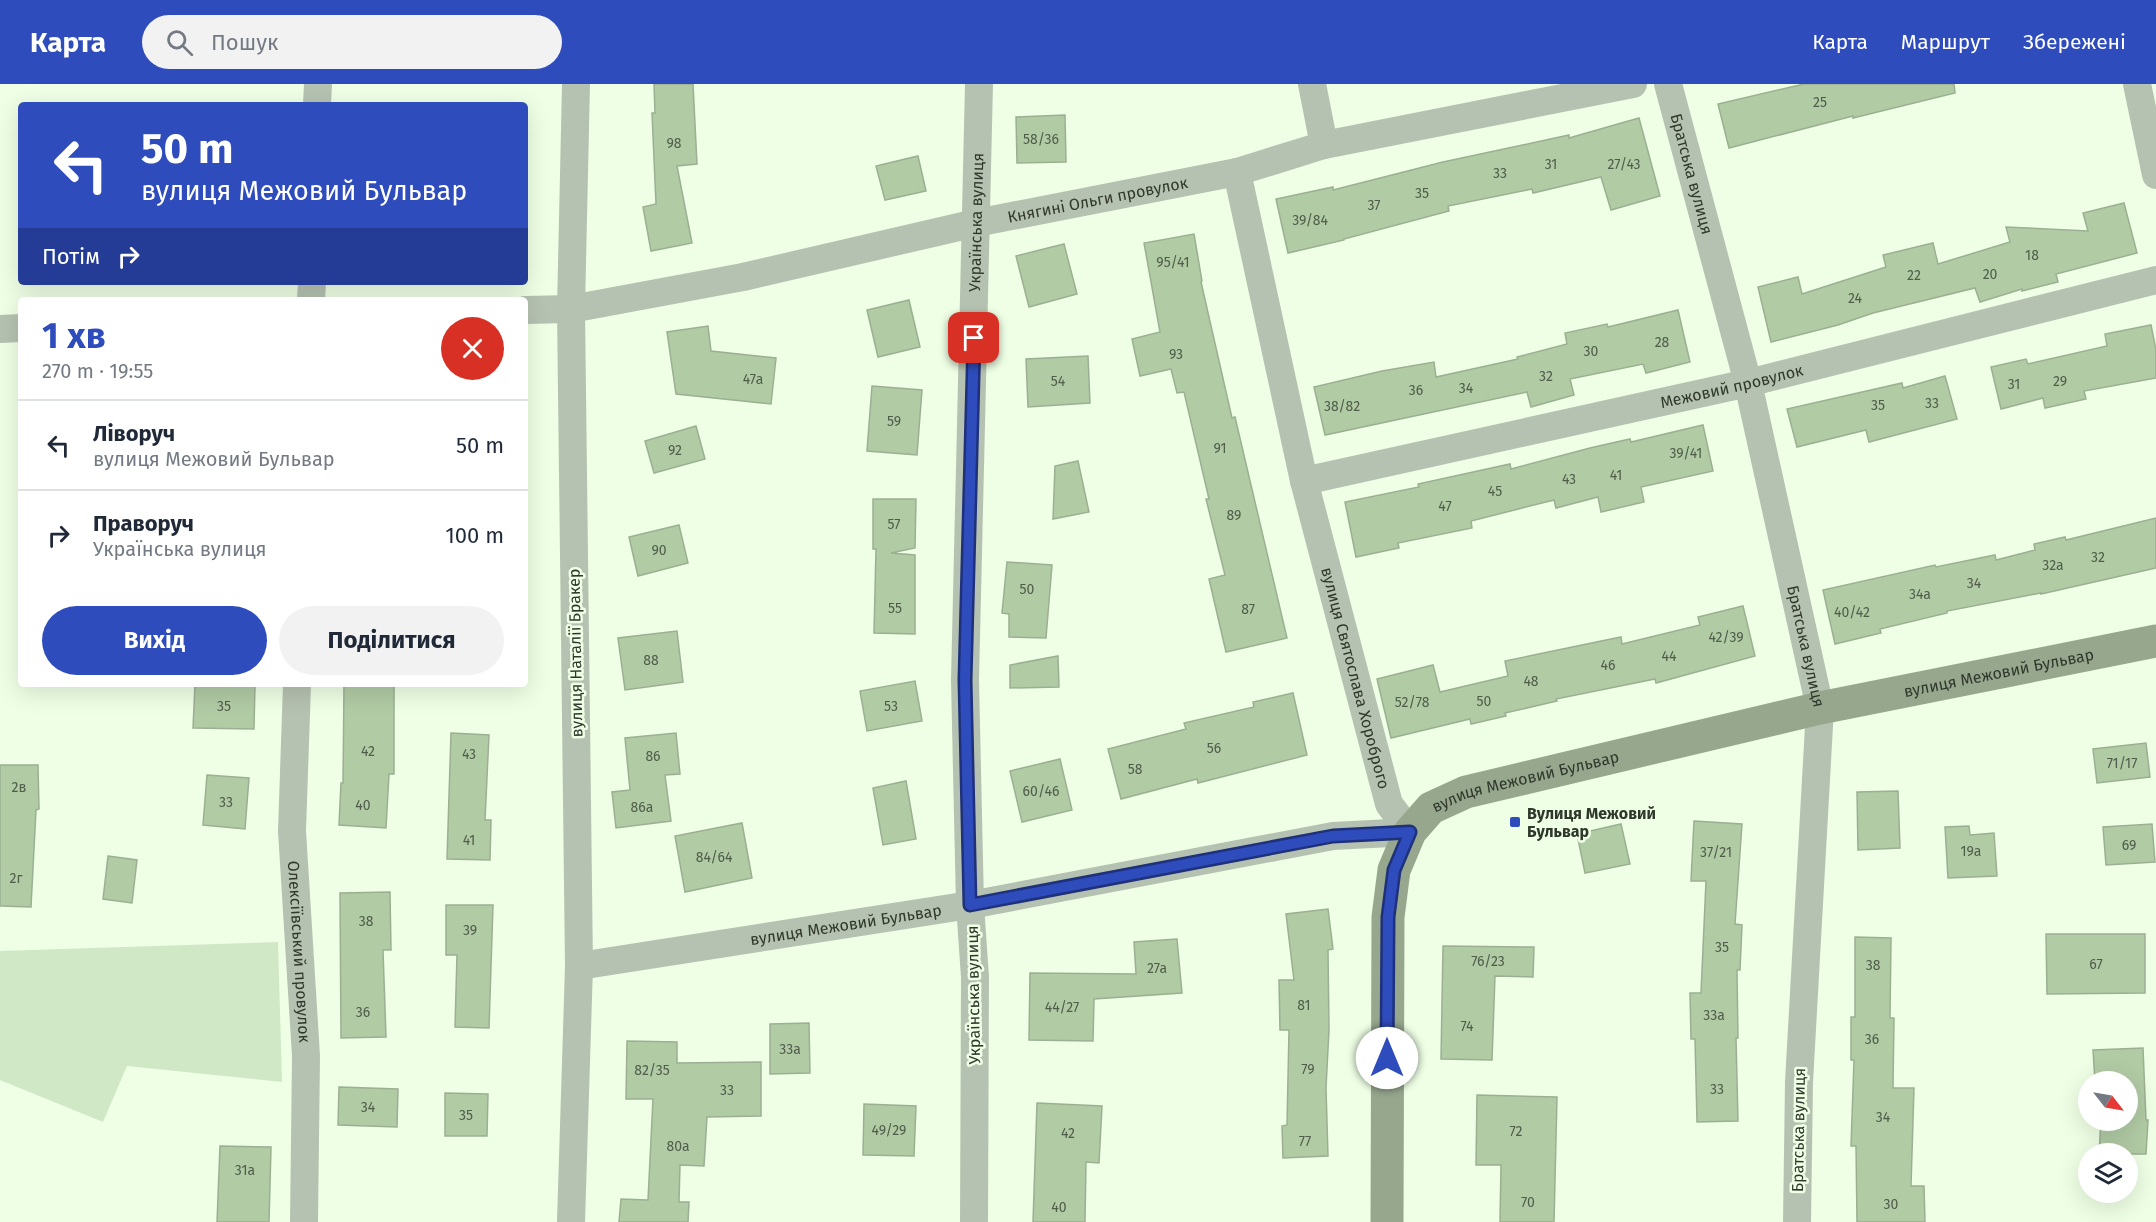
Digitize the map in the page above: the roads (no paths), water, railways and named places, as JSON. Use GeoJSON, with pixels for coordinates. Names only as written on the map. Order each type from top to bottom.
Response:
{"type":"FeatureCollection","features":[{"type":"Feature","properties":{"kind":"street"},"geometry":{"type":"LineString","coordinates":[[317,102],[318,84]]}},
{"type":"Feature","properties":{"kind":"street","name":"вулиця Наталії Бракер"},"geometry":{"type":"LineString","coordinates":[[571,1222],[579,966],[571,309],[576,84]]}},
{"type":"Feature","properties":{"kind":"street","name":"Українська вулиця"},"geometry":{"type":"LineString","coordinates":[[974,1222],[975,977],[970,905],[965,680],[979,84]]}},
{"type":"Feature","properties":{"kind":"street"},"geometry":{"type":"LineString","coordinates":[[1312,84],[1324,145]]}},
{"type":"Feature","properties":{"kind":"street","name":"Княгині Ольги провулок"},"geometry":{"type":"LineString","coordinates":[[528,310],[571,309],[743,277],[976,223],[1237,172],[1324,145],[1633,84]]}},
{"type":"Feature","properties":{"kind":"street","name":"Братська вулиця"},"geometry":{"type":"LineString","coordinates":[[1668,84],[1749,383],[1820,708],[1798,1083],[1797,1222]]}},
{"type":"Feature","properties":{"kind":"street"},"geometry":{"type":"LineString","coordinates":[[2136,84],[2156,175]]}},
{"type":"Feature","properties":{"kind":"street","name":"вулиця Святослава Хороброго"},"geometry":{"type":"LineString","coordinates":[[1237,172],[1304,482],[1389,804],[1410,832]]}},
{"type":"Feature","properties":{"kind":"street","name":"Межовий провулок"},"geometry":{"type":"LineString","coordinates":[[1304,482],[1749,383],[2156,280]]}},
{"type":"Feature","properties":{"kind":"street"},"geometry":{"type":"LineString","coordinates":[[0,329],[18,328]]}},
{"type":"Feature","properties":{"kind":"street","name":"вулиця Межовий Бульвар"},"geometry":{"type":"LineString","coordinates":[[579,966],[970,905],[1333,836],[1410,832],[1431,808],[1466,792],[1820,708],[2156,641]]}},
{"type":"Feature","properties":{"kind":"street","name":"Олексіївський провулок"},"geometry":{"type":"LineString","coordinates":[[297,687],[292,831],[306,1056],[304,1222]]}},
{"type":"Feature","properties":{"kind":"street"},"geometry":{"type":"LineString","coordinates":[[1387,1222],[1388,917],[1394,870],[1410,832]]}},
{"type":"Feature","properties":{"kind":"place","name":"Вулиця Межовий Бульвар"},"geometry":{"type":"Point","coordinates":[1515,822]}}]}
